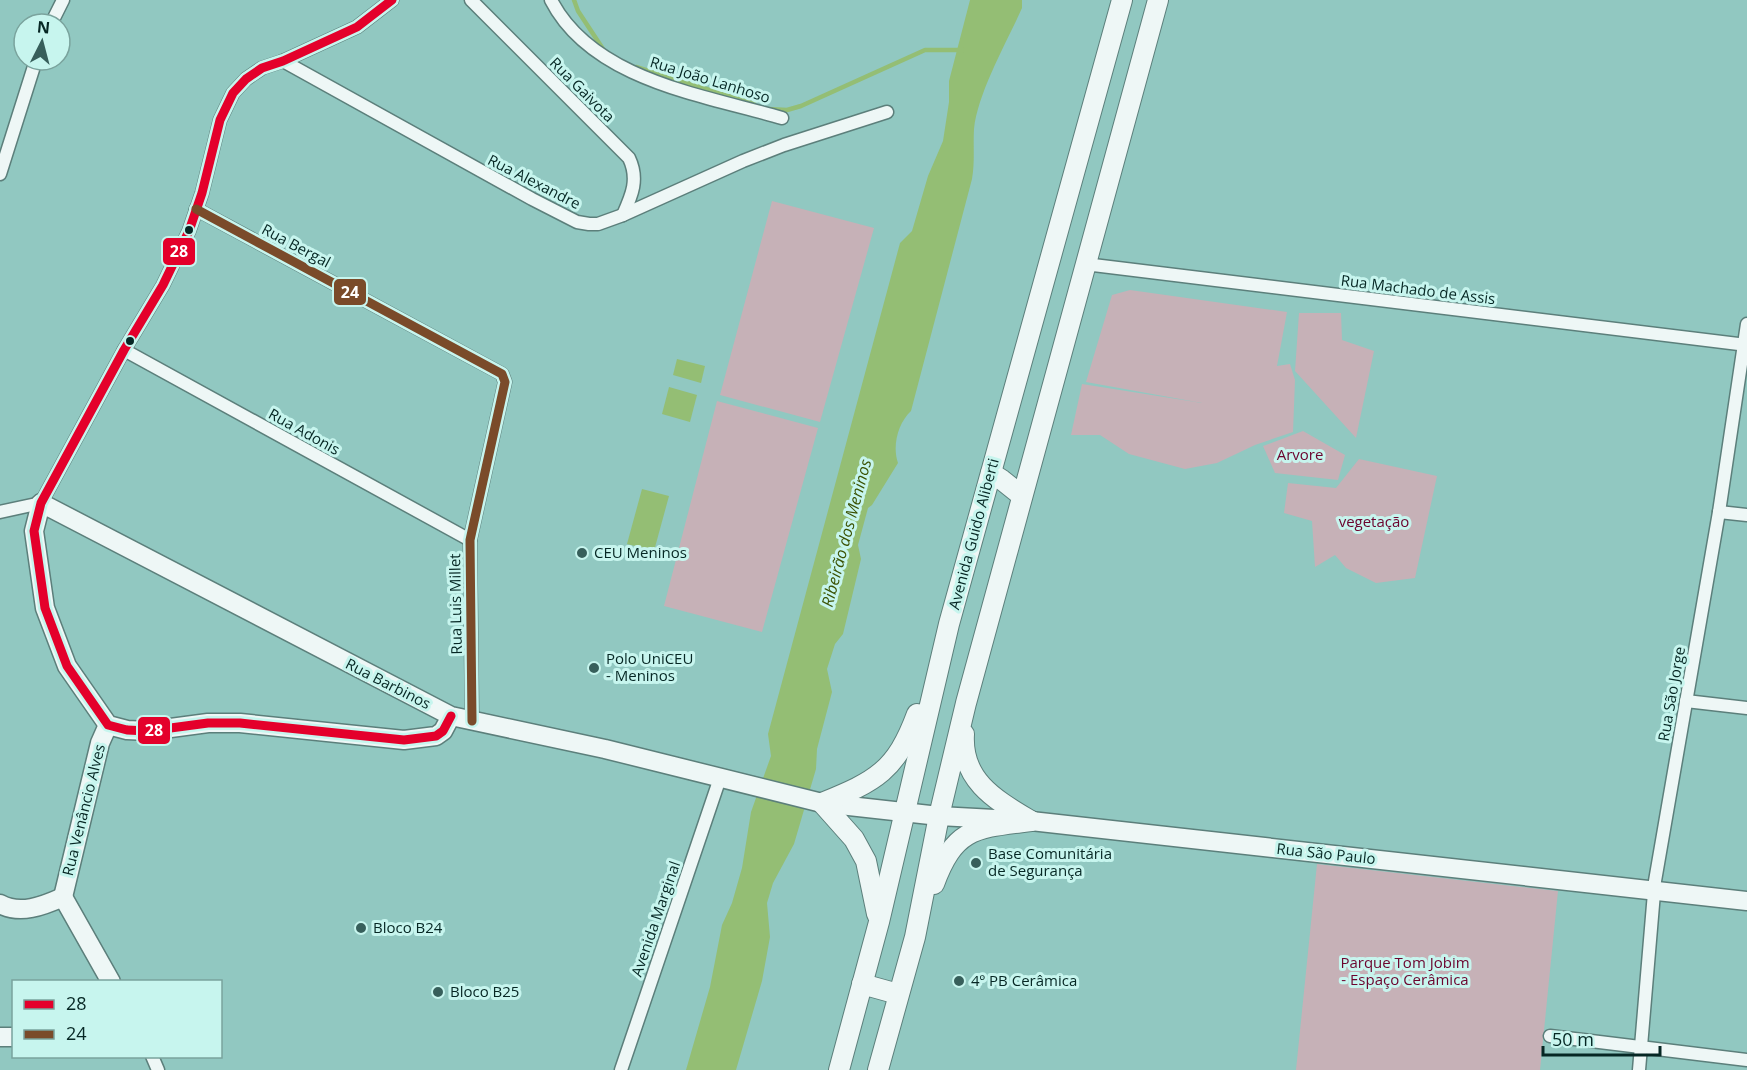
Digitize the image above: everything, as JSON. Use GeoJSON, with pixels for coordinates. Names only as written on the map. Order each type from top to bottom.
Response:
{"type":"FeatureCollection","features":[{"type":"Feature","properties":{"kind":"main road","name":"Avenida Guido Aliberti"},"geometry":{"type":"LineString","coordinates":[[839,1070],[879,922],[949,624],[1122,0]]}},
{"type":"Feature","properties":{"kind":"main road"},"geometry":{"type":"LineString","coordinates":[[915,937],[939,816],[966,703],[1158,0]]}},
{"type":"Feature","properties":{"kind":"main road"},"geometry":{"type":"LineString","coordinates":[[991,473],[1022,496]]}},
{"type":"Feature","properties":{"kind":"main road"},"geometry":{"type":"LineString","coordinates":[[879,922],[866,861],[854,839],[818,802],[863,786],[882,773],[897,757],[909,735],[949,624]]}},
{"type":"Feature","properties":{"kind":"main road"},"geometry":{"type":"LineString","coordinates":[[966,703],[963,745],[968,766],[982,786],[995,799],[1031,821]]}},
{"type":"Feature","properties":{"kind":"main road"},"geometry":{"type":"LineString","coordinates":[[878,1070],[915,937],[940,868],[953,847],[967,835],[982,827],[1031,821]]}},
{"type":"Feature","properties":{"kind":"main road"},"geometry":{"type":"LineString","coordinates":[[862,984],[898,994]]}},
{"type":"Feature","properties":{"kind":"street"},"geometry":{"type":"LineString","coordinates":[[392,0],[357,27],[283,61],[262,68],[246,79],[233,93],[220,120],[189,231],[163,285],[124,350],[41,504],[34,531],[45,608],[67,666],[108,725],[148,731],[207,723],[240,723],[404,740],[436,736],[443,731],[451,716]]}},
{"type":"Feature","properties":{"kind":"street","name":"Rua João Lanhoso"},"geometry":{"type":"LineString","coordinates":[[551,0],[561,19],[598,53],[624,69],[662,84],[782,118]]}},
{"type":"Feature","properties":{"kind":"street","name":"Rua Gaivota"},"geometry":{"type":"LineString","coordinates":[[478,2],[629,158],[634,167],[635,183],[623,215]]}},
{"type":"Feature","properties":{"kind":"street","name":"Rua Alexandre"},"geometry":{"type":"LineString","coordinates":[[283,61],[521,194],[577,222],[589,224],[598,224],[623,215],[753,157],[887,112]]}},
{"type":"Feature","properties":{"kind":"street"},"geometry":{"type":"LineString","coordinates":[[0,174],[32,72]]}},
{"type":"Feature","properties":{"kind":"street","name":"Rua Bergal"},"geometry":{"type":"LineString","coordinates":[[196,208],[498,371],[505,382]]}},
{"type":"Feature","properties":{"kind":"street","name":"Rua Machado de Assis"},"geometry":{"type":"LineString","coordinates":[[1085,264],[1745,345]]}},
{"type":"Feature","properties":{"kind":"street","name":"Rua São Jorge"},"geometry":{"type":"LineString","coordinates":[[1639,1070],[1654,890],[1719,512],[1747,324]]}},
{"type":"Feature","properties":{"kind":"street","name":"Rua Adonis"},"geometry":{"type":"LineString","coordinates":[[124,350],[470,540]]}},
{"type":"Feature","properties":{"kind":"street","name":"Rua Luis Millet"},"geometry":{"type":"LineString","coordinates":[[472,721],[470,540],[505,382]]}},
{"type":"Feature","properties":{"kind":"street"},"geometry":{"type":"LineString","coordinates":[[0,512],[41,504]]}},
{"type":"Feature","properties":{"kind":"street","name":"Rua Barbinos"},"geometry":{"type":"LineString","coordinates":[[41,504],[451,716],[605,749],[818,802],[904,813]]}},
{"type":"Feature","properties":{"kind":"street"},"geometry":{"type":"LineString","coordinates":[[1719,512],[1747,515]]}},
{"type":"Feature","properties":{"kind":"street"},"geometry":{"type":"LineString","coordinates":[[1686,701],[1747,708]]}},
{"type":"Feature","properties":{"kind":"street","name":"Rua Venâncio Alves"},"geometry":{"type":"LineString","coordinates":[[63,897],[100,744],[108,725]]}},
{"type":"Feature","properties":{"kind":"street","name":"Avenida Marginal"},"geometry":{"type":"LineString","coordinates":[[621,1070],[720,777]]}},
{"type":"Feature","properties":{"kind":"street","name":"Rua São Paulo"},"geometry":{"type":"LineString","coordinates":[[904,813],[1031,821],[1747,901]]}},
{"type":"Feature","properties":{"kind":"street"},"geometry":{"type":"LineString","coordinates":[[0,903],[17,910],[44,906],[63,897],[110,980]]}},
{"type":"Feature","properties":{"kind":"street"},"geometry":{"type":"LineString","coordinates":[[1551,1036],[1747,1060]]}},
{"type":"Feature","properties":{"kind":"green space"},"geometry":{"type":"Polygon","coordinates":[[[772,201],[874,228],[820,422],[720,395],[772,201]]]}},
{"type":"Feature","properties":{"kind":"green space"},"geometry":{"type":"Polygon","coordinates":[[[1130,290],[1287,312],[1277,366],[1290,364],[1295,380],[1293,432],[1255,445],[1217,463],[1185,469],[1129,454],[1100,435],[1071,435],[1082,384],[1202,403],[1086,382],[1112,295],[1130,290]]]}},
{"type":"Feature","properties":{"kind":"green space"},"geometry":{"type":"Polygon","coordinates":[[[1299,313],[1341,313],[1342,340],[1374,351],[1356,438],[1295,371],[1299,313]]]}},
{"type":"Feature","properties":{"kind":"green space"},"geometry":{"type":"Polygon","coordinates":[[[717,401],[818,428],[762,632],[664,606],[717,401]]]}},
{"type":"Feature","properties":{"kind":"green space","name":"Arvore"},"geometry":{"type":"Polygon","coordinates":[[[1303,431],[1345,455],[1338,480],[1275,473],[1263,446],[1303,431]]]}},
{"type":"Feature","properties":{"kind":"green space","name":"vegetação"},"geometry":{"type":"Polygon","coordinates":[[[1359,459],[1437,476],[1415,578],[1376,583],[1346,568],[1335,555],[1315,567],[1312,521],[1284,513],[1288,483],[1336,488],[1359,459]]]}},
{"type":"Feature","properties":{"kind":"green space","name":"Parque Tom Jobim - Espaço Cerâmica"},"geometry":{"type":"Polygon","coordinates":[[[1317,864],[1558,891],[1540,1070],[1296,1070],[1317,864]]]}},
{"type":"Feature","properties":{"kind":"water","name":"Ribeirão dos Meninos"},"geometry":{"type":"Polygon","coordinates":[[[970,0],[1022,0],[1022,8],[981,99],[974,129],[972,179],[911,411],[897,435],[898,463],[868,508],[858,545],[861,559],[843,634],[835,644],[827,669],[832,692],[817,749],[816,769],[794,844],[773,883],[767,903],[770,937],[762,981],[736,1070],[686,1070],[710,987],[722,925],[732,903],[742,868],[751,812],[771,756],[768,734],[900,243],[912,231],[928,176],[943,141],[949,102],[949,81],[970,0]]]}},
{"type":"Feature","properties":{"kind":"water"},"geometry":{"type":"Polygon","coordinates":[[[677,359],[705,366],[701,383],[673,375],[677,359]]]}},
{"type":"Feature","properties":{"kind":"water"},"geometry":{"type":"Polygon","coordinates":[[[669,387],[697,395],[690,422],[662,414],[669,387]]]}},
{"type":"Feature","properties":{"kind":"water"},"geometry":{"type":"Polygon","coordinates":[[[642,489],[669,496],[654,551],[627,544],[642,489]]]}},
{"type":"Feature","properties":{"kind":"waterway"},"geometry":{"type":"LineString","coordinates":[[574,0],[578,11],[603,49]]}},
{"type":"Feature","properties":{"kind":"waterway"},"geometry":{"type":"LineString","coordinates":[[768,109],[787,110],[801,106],[925,50],[963,50]]}},
{"type":"Feature","properties":{"kind":"waterway"},"geometry":{"type":"LineString","coordinates":[[636,67],[754,104]]}},
{"type":"Feature","properties":{"kind":"transit line","name":"28"},"geometry":{"type":"LineString","coordinates":[[392,0],[357,27],[283,61],[262,68],[246,79],[233,93],[220,120],[202,193],[189,231],[163,285],[124,350],[41,503],[34,531],[45,608],[67,666],[108,725],[127,730],[148,731],[208,723],[240,723],[404,740],[436,736],[443,731],[451,716]]}},
{"type":"Feature","properties":{"kind":"transit line","name":"24"},"geometry":{"type":"LineString","coordinates":[[196,209],[502,374],[505,382],[470,540],[472,721]]}},
{"type":"Feature","properties":{"kind":"place","name":"CEU Meninos"},"geometry":{"type":"Point","coordinates":[582,553]}},
{"type":"Feature","properties":{"kind":"place","name":"Polo UniCEU - Meninos"},"geometry":{"type":"Point","coordinates":[594,668]}},
{"type":"Feature","properties":{"kind":"place","name":"Base Comunitária de Segurança"},"geometry":{"type":"Point","coordinates":[976,863]}},
{"type":"Feature","properties":{"kind":"place","name":"Bloco B24"},"geometry":{"type":"Point","coordinates":[361,928]}},
{"type":"Feature","properties":{"kind":"place","name":"4º PB Cerâmica"},"geometry":{"type":"Point","coordinates":[959,981]}},
{"type":"Feature","properties":{"kind":"place","name":"Bloco B25"},"geometry":{"type":"Point","coordinates":[438,992]}}]}
